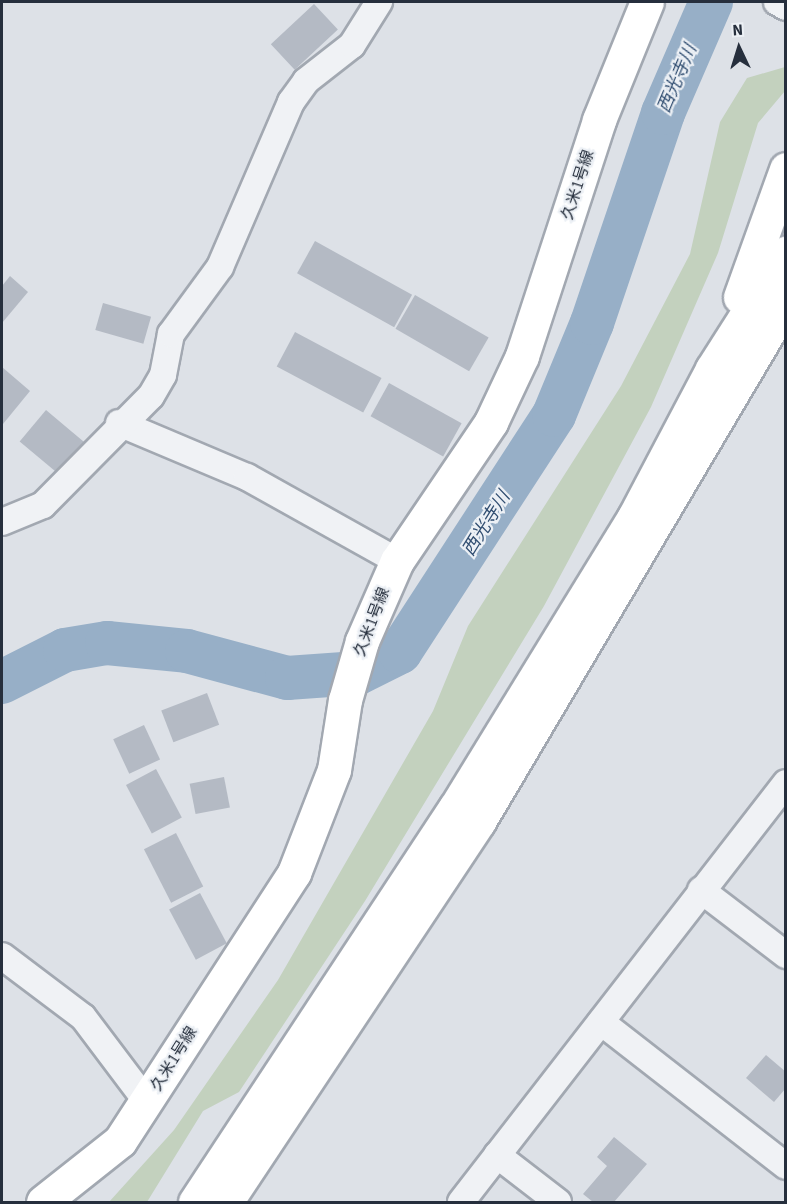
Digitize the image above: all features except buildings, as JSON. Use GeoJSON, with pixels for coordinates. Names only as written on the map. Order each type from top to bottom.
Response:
{"type":"FeatureCollection","features":[{"type":"Feature","properties":{"kind":"main road","name":"久米1号線"},"geometry":{"type":"LineString","coordinates":[[43,1203],[120,1141],[294,873],[334,770],[345,700],[362,641],[397,561],[491,422],[522,356],[599,120],[647,2]]}},
{"type":"Feature","properties":{"kind":"main road"},"geometry":{"type":"LineString","coordinates":[[712,369],[786,169]]}},
{"type":"Feature","properties":{"kind":"main road"},"geometry":{"type":"LineString","coordinates":[[195,1203],[462,798],[634,517],[712,369],[786,253]]}},
{"type":"Feature","properties":{"kind":"main road"},"geometry":{"type":"LineString","coordinates":[[226,1203],[479,821],[782,309]]}},
{"type":"Feature","properties":{"kind":"street"},"geometry":{"type":"LineString","coordinates":[[2,522],[43,505],[119,423],[151,396],[163,375],[171,334],[225,258],[291,102],[306,81],[352,45],[378,2]]}},
{"type":"Feature","properties":{"kind":"street"},"geometry":{"type":"LineString","coordinates":[[777,2],[786,7]]}},
{"type":"Feature","properties":{"kind":"street"},"geometry":{"type":"LineString","coordinates":[[119,423],[247,477],[397,561]]}},
{"type":"Feature","properties":{"kind":"street"},"geometry":{"type":"LineString","coordinates":[[461,1203],[786,783]]}},
{"type":"Feature","properties":{"kind":"street"},"geometry":{"type":"LineString","coordinates":[[701,890],[786,955]]}},
{"type":"Feature","properties":{"kind":"street"},"geometry":{"type":"LineString","coordinates":[[2,956],[83,1017],[147,1102]]}},
{"type":"Feature","properties":{"kind":"street"},"geometry":{"type":"LineString","coordinates":[[601,1022],[786,1166]]}},
{"type":"Feature","properties":{"kind":"street"},"geometry":{"type":"LineString","coordinates":[[497,1155],[558,1203]]}},
{"type":"Feature","properties":{"kind":"green space"},"geometry":{"type":"Polygon","coordinates":[[[785,67],[785,91],[758,123],[718,253],[651,407],[544,606],[365,901],[239,1092],[203,1111],[147,1202],[109,1202],[174,1130],[278,980],[433,711],[468,626],[621,386],[690,254],[720,122],[747,78],[785,67]]]}},
{"type":"Feature","properties":{"kind":"waterway","name":"西光寺川"},"geometry":{"type":"LineString","coordinates":[[2,682],[65,650],[107,643],[187,651],[287,678],[358,673],[400,652],[554,415],[592,323],[663,113],[711,2]]}}]}
